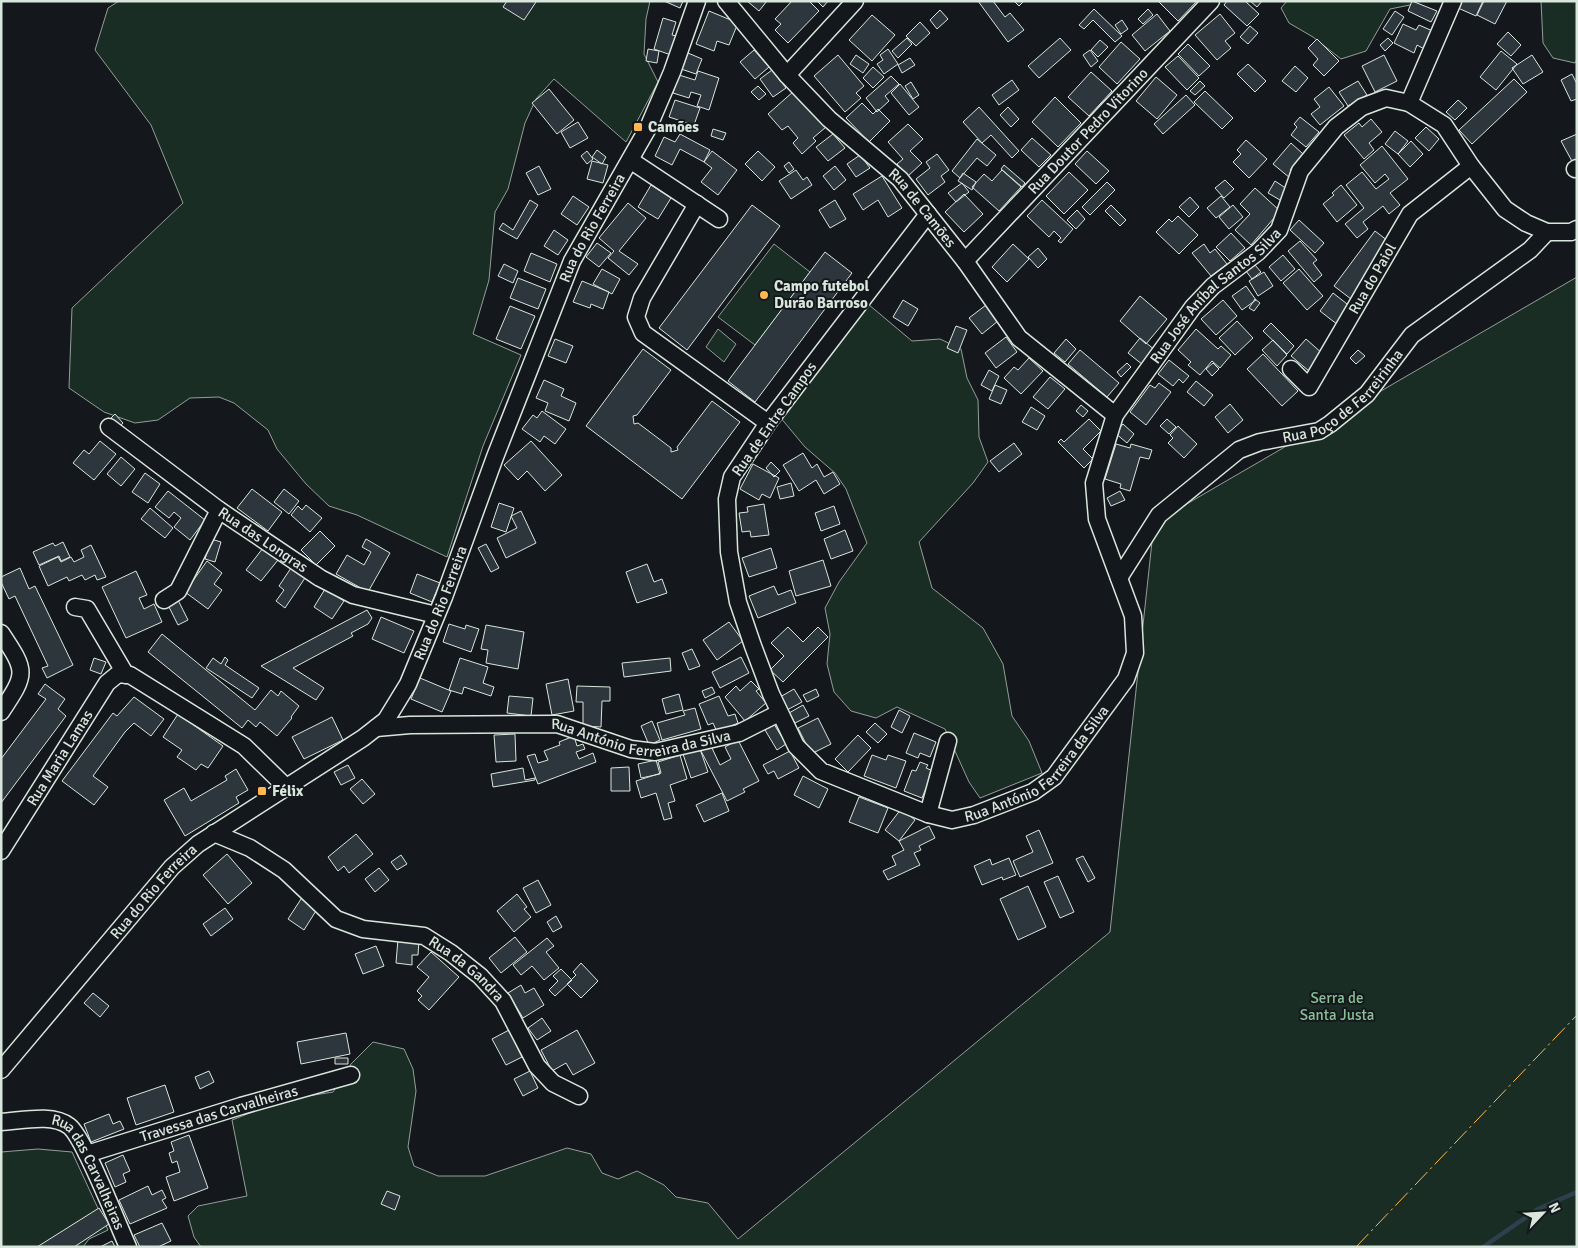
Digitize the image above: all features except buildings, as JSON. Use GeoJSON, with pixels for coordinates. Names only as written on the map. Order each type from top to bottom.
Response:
{"type":"FeatureCollection","features":[{"type":"Feature","properties":{"kind":"street","name":"Rua do Rio Ferreira"},"geometry":{"type":"LineString","coordinates":[[1,1070],[172,867],[198,844],[214,833],[386,720],[408,684],[436,615],[572,260],[648,128],[672,72],[697,1]]}},
{"type":"Feature","properties":{"kind":"street","name":"Rua de Camões"},"geometry":{"type":"LineString","coordinates":[[726,1],[787,75],[829,119],[900,179],[965,262],[1020,338],[1116,415]]}},
{"type":"Feature","properties":{"kind":"street"},"geometry":{"type":"LineString","coordinates":[[787,75],[855,1]]}},
{"type":"Feature","properties":{"kind":"street","name":"Rua Doutor Pedro Vitorino"},"geometry":{"type":"LineString","coordinates":[[965,262],[1211,1]]}},
{"type":"Feature","properties":{"kind":"street"},"geometry":{"type":"LineString","coordinates":[[1409,103],[1453,1]]}},
{"type":"Feature","properties":{"kind":"street","name":"Rua José Aníbal Santos Silva"},"geometry":{"type":"LineString","coordinates":[[1116,415],[1193,307],[1213,286],[1258,252],[1279,230],[1300,171],[1336,127],[1362,107],[1386,98],[1409,103],[1444,125],[1471,166],[1505,209],[1526,223],[1547,232]]}},
{"type":"Feature","properties":{"kind":"street"},"geometry":{"type":"LineString","coordinates":[[630,160],[719,219]]}},
{"type":"Feature","properties":{"kind":"street","name":"Rua do Paiol"},"geometry":{"type":"LineString","coordinates":[[1291,369],[1309,387],[1410,214],[1471,166]]}},
{"type":"Feature","properties":{"kind":"street"},"geometry":{"type":"LineString","coordinates":[[697,204],[642,298],[636,317],[643,333],[768,423]]}},
{"type":"Feature","properties":{"kind":"street","name":"Rua de Entre Campos"},"geometry":{"type":"LineString","coordinates":[[779,713],[738,602],[729,552],[727,499],[732,477],[768,423],[928,214]]}},
{"type":"Feature","properties":{"kind":"street"},"geometry":{"type":"LineString","coordinates":[[1547,232],[1571,232],[1577,229]]}},
{"type":"Feature","properties":{"kind":"street","name":"Rua Poço de Ferreirinha"},"geometry":{"type":"LineString","coordinates":[[1119,578],[1159,515],[1238,450],[1260,442],[1319,431],[1330,424],[1367,394],[1412,335],[1530,250],[1547,232]]}},
{"type":"Feature","properties":{"kind":"street","name":"Rua António Ferreira da Silva"},"geometry":{"type":"LineString","coordinates":[[376,728],[410,725],[557,724],[631,749],[655,752],[739,733],[779,713],[796,746],[821,771],[928,814],[952,820],[974,815],[1033,792],[1054,777],[1126,679],[1135,652],[1133,616],[1097,519],[1094,483],[1116,415]]}},
{"type":"Feature","properties":{"kind":"street","name":"Rua das Longras"},"geometry":{"type":"LineString","coordinates":[[108,427],[219,510],[320,578],[353,595],[436,615]]}},
{"type":"Feature","properties":{"kind":"street"},"geometry":{"type":"LineString","coordinates":[[164,600],[178,591],[219,510]]}},
{"type":"Feature","properties":{"kind":"street"},"geometry":{"type":"LineString","coordinates":[[75,607],[87,609],[126,675],[130,675],[244,746],[286,787]]}},
{"type":"Feature","properties":{"kind":"street"},"geometry":{"type":"LineString","coordinates":[[1,633],[19,660],[22,670],[18,687],[1,712]]}},
{"type":"Feature","properties":{"kind":"street","name":"Rua Maria Lamas"},"geometry":{"type":"LineString","coordinates":[[1,852],[107,683],[118,674],[126,675]]}},
{"type":"Feature","properties":{"kind":"street"},"geometry":{"type":"LineString","coordinates":[[928,814],[948,741]]}},
{"type":"Feature","properties":{"kind":"street","name":"Rua da Gandra"},"geometry":{"type":"LineString","coordinates":[[214,833],[250,848],[284,870],[336,919],[363,929],[424,936],[451,954],[480,976],[503,1001],[537,1066],[553,1083],[579,1096]]}},
{"type":"Feature","properties":{"kind":"street","name":"Travessa das Carvalheiras"},"geometry":{"type":"LineString","coordinates":[[87,1154],[241,1106],[351,1075]]}},
{"type":"Feature","properties":{"kind":"street","name":"Rua das Carvalheiras"},"geometry":{"type":"LineString","coordinates":[[1,1122],[53,1119],[69,1126],[87,1154],[128,1247]]}},
{"type":"Feature","properties":{"kind":"green space"},"geometry":{"type":"Polygon","coordinates":[[[119,1],[650,1],[646,19],[644,54],[658,82],[626,142],[554,79],[536,99],[525,123],[508,189],[495,212],[489,280],[473,334],[521,355],[483,446],[447,557],[357,515],[329,506],[306,484],[277,449],[268,430],[234,403],[219,397],[190,398],[158,420],[135,423],[104,412],[69,388],[72,308],[183,203],[151,125],[95,50],[108,8],[119,1]]]}},
{"type":"Feature","properties":{"kind":"green space"},"geometry":{"type":"Polygon","coordinates":[[[1287,1],[1414,1],[1410,5],[1390,9],[1366,51],[1341,59],[1313,37],[1289,23],[1281,8],[1287,1]]]}},
{"type":"Feature","properties":{"kind":"green space"},"geometry":{"type":"Polygon","coordinates":[[[1541,1],[1577,1],[1577,59],[1575,63],[1553,58],[1543,43],[1541,1]]]}},
{"type":"Feature","properties":{"kind":"green space","name":"Campo futebol Durão Barroso"},"geometry":{"type":"Polygon","coordinates":[[[774,244],[810,272],[755,345],[718,317],[774,244]]]}},
{"type":"Feature","properties":{"kind":"green space","name":"Serra de Santa Justa"},"geometry":{"type":"Polygon","coordinates":[[[1577,277],[1577,1247],[201,1247],[194,1237],[188,1216],[198,1206],[247,1196],[232,1120],[283,1100],[333,1092],[351,1064],[373,1042],[404,1049],[413,1069],[416,1091],[408,1147],[414,1166],[438,1176],[485,1176],[567,1148],[591,1154],[602,1173],[618,1179],[637,1171],[664,1185],[676,1197],[708,1203],[738,1239],[1110,932],[1154,523],[1577,277]]]}},
{"type":"Feature","properties":{"kind":"green space"},"geometry":{"type":"Polygon","coordinates":[[[868,304],[912,341],[940,339],[961,349],[967,378],[978,400],[979,437],[988,462],[973,483],[919,542],[932,588],[983,628],[1003,664],[1012,716],[1029,741],[1042,773],[980,798],[969,782],[945,729],[897,707],[876,718],[851,711],[834,692],[827,664],[830,634],[825,608],[839,582],[867,543],[846,489],[835,473],[805,447],[780,417],[868,304]]]}},
{"type":"Feature","properties":{"kind":"green space"},"geometry":{"type":"Polygon","coordinates":[[[718,329],[736,344],[724,362],[706,347],[718,329]]]}},
{"type":"Feature","properties":{"kind":"green space"},"geometry":{"type":"Polygon","coordinates":[[[38,1149],[72,1152],[108,1230],[89,1239],[83,1247],[1,1247],[1,1152],[38,1149]]]}},
{"type":"Feature","properties":{"kind":"waterway"},"geometry":{"type":"LineString","coordinates":[[1483,1247],[1538,1209],[1577,1192]]}},
{"type":"Feature","properties":{"kind":"power"},"geometry":{"type":"LineString","coordinates":[[1356,1247],[1577,1015]]}},
{"type":"Feature","properties":{"kind":"place","name":"Camões"},"geometry":{"type":"Point","coordinates":[638,127]}},
{"type":"Feature","properties":{"kind":"place","name":"Campo futebol Durão Barroso"},"geometry":{"type":"Point","coordinates":[764,295]}},
{"type":"Feature","properties":{"kind":"place","name":"Félix"},"geometry":{"type":"Point","coordinates":[262,791]}}]}
